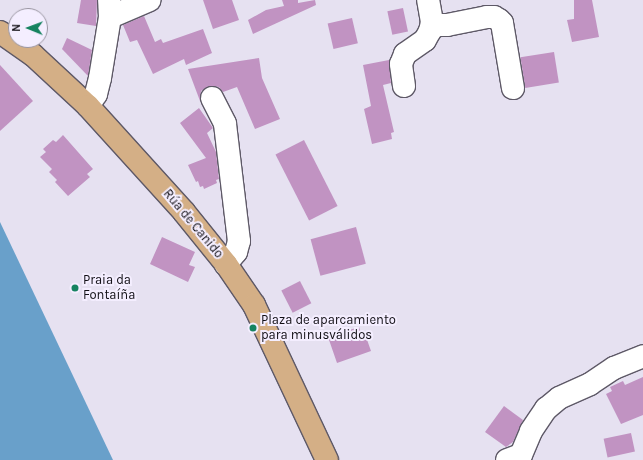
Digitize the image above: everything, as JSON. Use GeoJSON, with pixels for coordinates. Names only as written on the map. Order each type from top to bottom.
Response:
{"type":"FeatureCollection","features":[{"type":"Feature","properties":{"kind":"main road","name":"Rúa de Canido"},"geometry":{"type":"LineString","coordinates":[[0,32],[33,55],[88,106],[154,179],[226,264],[254,305],[327,460]]}},
{"type":"Feature","properties":{"kind":"street"},"geometry":{"type":"LineString","coordinates":[[88,106],[96,94],[100,78],[110,8],[150,0]]}},
{"type":"Feature","properties":{"kind":"street"},"geometry":{"type":"LineString","coordinates":[[404,86],[400,64],[405,54],[425,40],[430,31],[432,22],[428,0]]}},
{"type":"Feature","properties":{"kind":"street"},"geometry":{"type":"LineString","coordinates":[[432,22],[447,25],[487,17],[494,17],[499,20],[502,23],[512,88]]}},
{"type":"Feature","properties":{"kind":"street"},"geometry":{"type":"LineString","coordinates":[[212,98],[225,124],[239,241],[236,252],[226,264]]}},
{"type":"Feature","properties":{"kind":"street"},"geometry":{"type":"LineString","coordinates":[[518,458],[532,431],[546,409],[559,398],[590,384],[614,368],[643,356]]}},
{"type":"Feature","properties":{"kind":"water"},"geometry":{"type":"Polygon","coordinates":[[[0,222],[113,460],[0,460],[0,222]]]}},
{"type":"Feature","properties":{"kind":"building"},"geometry":{"type":"Polygon","coordinates":[[[81,0],[97,0],[96,26],[77,23],[81,0]]]}},
{"type":"Feature","properties":{"kind":"building"},"geometry":{"type":"Polygon","coordinates":[[[203,0],[232,0],[239,20],[213,29],[203,0]]]}},
{"type":"Feature","properties":{"kind":"building"},"geometry":{"type":"Polygon","coordinates":[[[282,0],[298,0],[298,3],[315,0],[316,5],[253,34],[248,20],[266,10],[284,6],[282,0]]]}},
{"type":"Feature","properties":{"kind":"building"},"geometry":{"type":"Polygon","coordinates":[[[574,0],[592,0],[599,37],[572,42],[567,20],[574,19],[574,0]]]}},
{"type":"Feature","properties":{"kind":"building"},"geometry":{"type":"Polygon","coordinates":[[[403,8],[408,31],[392,35],[387,11],[403,8]]]}},
{"type":"Feature","properties":{"kind":"building"},"geometry":{"type":"Polygon","coordinates":[[[144,16],[155,42],[161,39],[163,43],[203,29],[212,53],[186,65],[184,59],[153,74],[137,40],[130,42],[123,25],[144,16]]]}},
{"type":"Feature","properties":{"kind":"building"},"geometry":{"type":"Polygon","coordinates":[[[352,18],[358,43],[333,49],[328,24],[352,18]]]}},
{"type":"Feature","properties":{"kind":"building"},"geometry":{"type":"Polygon","coordinates":[[[67,38],[92,50],[88,76],[62,49],[67,38]]]}},
{"type":"Feature","properties":{"kind":"building"},"geometry":{"type":"Polygon","coordinates":[[[554,52],[559,83],[525,88],[520,57],[554,52]]]}},
{"type":"Feature","properties":{"kind":"building"},"geometry":{"type":"Polygon","coordinates":[[[259,58],[262,78],[280,119],[255,129],[237,87],[223,92],[219,87],[207,87],[201,91],[200,101],[188,69],[259,58]]]}},
{"type":"Feature","properties":{"kind":"building"},"geometry":{"type":"Polygon","coordinates":[[[389,60],[391,83],[383,85],[394,132],[391,133],[392,139],[372,144],[364,109],[371,106],[363,65],[389,60]]]}},
{"type":"Feature","properties":{"kind":"building"},"geometry":{"type":"Polygon","coordinates":[[[0,65],[33,101],[0,131],[0,65]]]}},
{"type":"Feature","properties":{"kind":"building"},"geometry":{"type":"Polygon","coordinates":[[[199,108],[213,128],[207,133],[216,152],[219,179],[216,180],[217,183],[204,189],[203,186],[200,187],[198,181],[196,182],[188,165],[206,158],[180,123],[199,108]]]}},
{"type":"Feature","properties":{"kind":"building"},"geometry":{"type":"Polygon","coordinates":[[[63,135],[93,169],[87,174],[90,177],[68,196],[55,182],[57,180],[49,172],[52,169],[40,157],[46,152],[43,149],[53,140],[56,142],[63,135]]]}},
{"type":"Feature","properties":{"kind":"building"},"geometry":{"type":"Polygon","coordinates":[[[304,140],[338,206],[309,220],[275,155],[304,140]]]}},
{"type":"Feature","properties":{"kind":"building"},"geometry":{"type":"Polygon","coordinates":[[[356,227],[366,264],[320,276],[311,239],[356,227]]]}},
{"type":"Feature","properties":{"kind":"building"},"geometry":{"type":"Polygon","coordinates":[[[162,237],[195,252],[189,265],[195,267],[188,282],[150,264],[162,237]]]}},
{"type":"Feature","properties":{"kind":"building"},"geometry":{"type":"Polygon","coordinates":[[[300,281],[311,303],[293,313],[281,291],[300,281]]]}},
{"type":"Feature","properties":{"kind":"building"},"geometry":{"type":"Polygon","coordinates":[[[359,327],[362,336],[365,334],[371,351],[337,363],[328,337],[359,327]]]}},
{"type":"Feature","properties":{"kind":"building"},"geometry":{"type":"Polygon","coordinates":[[[643,377],[643,415],[621,424],[606,394],[612,391],[610,387],[623,381],[625,385],[643,377]]]}},
{"type":"Feature","properties":{"kind":"building"},"geometry":{"type":"Polygon","coordinates":[[[504,406],[523,420],[513,442],[506,447],[485,432],[504,406]]]}},
{"type":"Feature","properties":{"kind":"building"},"geometry":{"type":"Polygon","coordinates":[[[631,433],[635,452],[608,457],[604,439],[631,433]]]}},
{"type":"Feature","properties":{"kind":"place","name":"Praia da Fontaíña"},"geometry":{"type":"Point","coordinates":[75,288]}},
{"type":"Feature","properties":{"kind":"place","name":"Plaza de aparcamiento para minusválidos"},"geometry":{"type":"Point","coordinates":[253,328]}}]}
